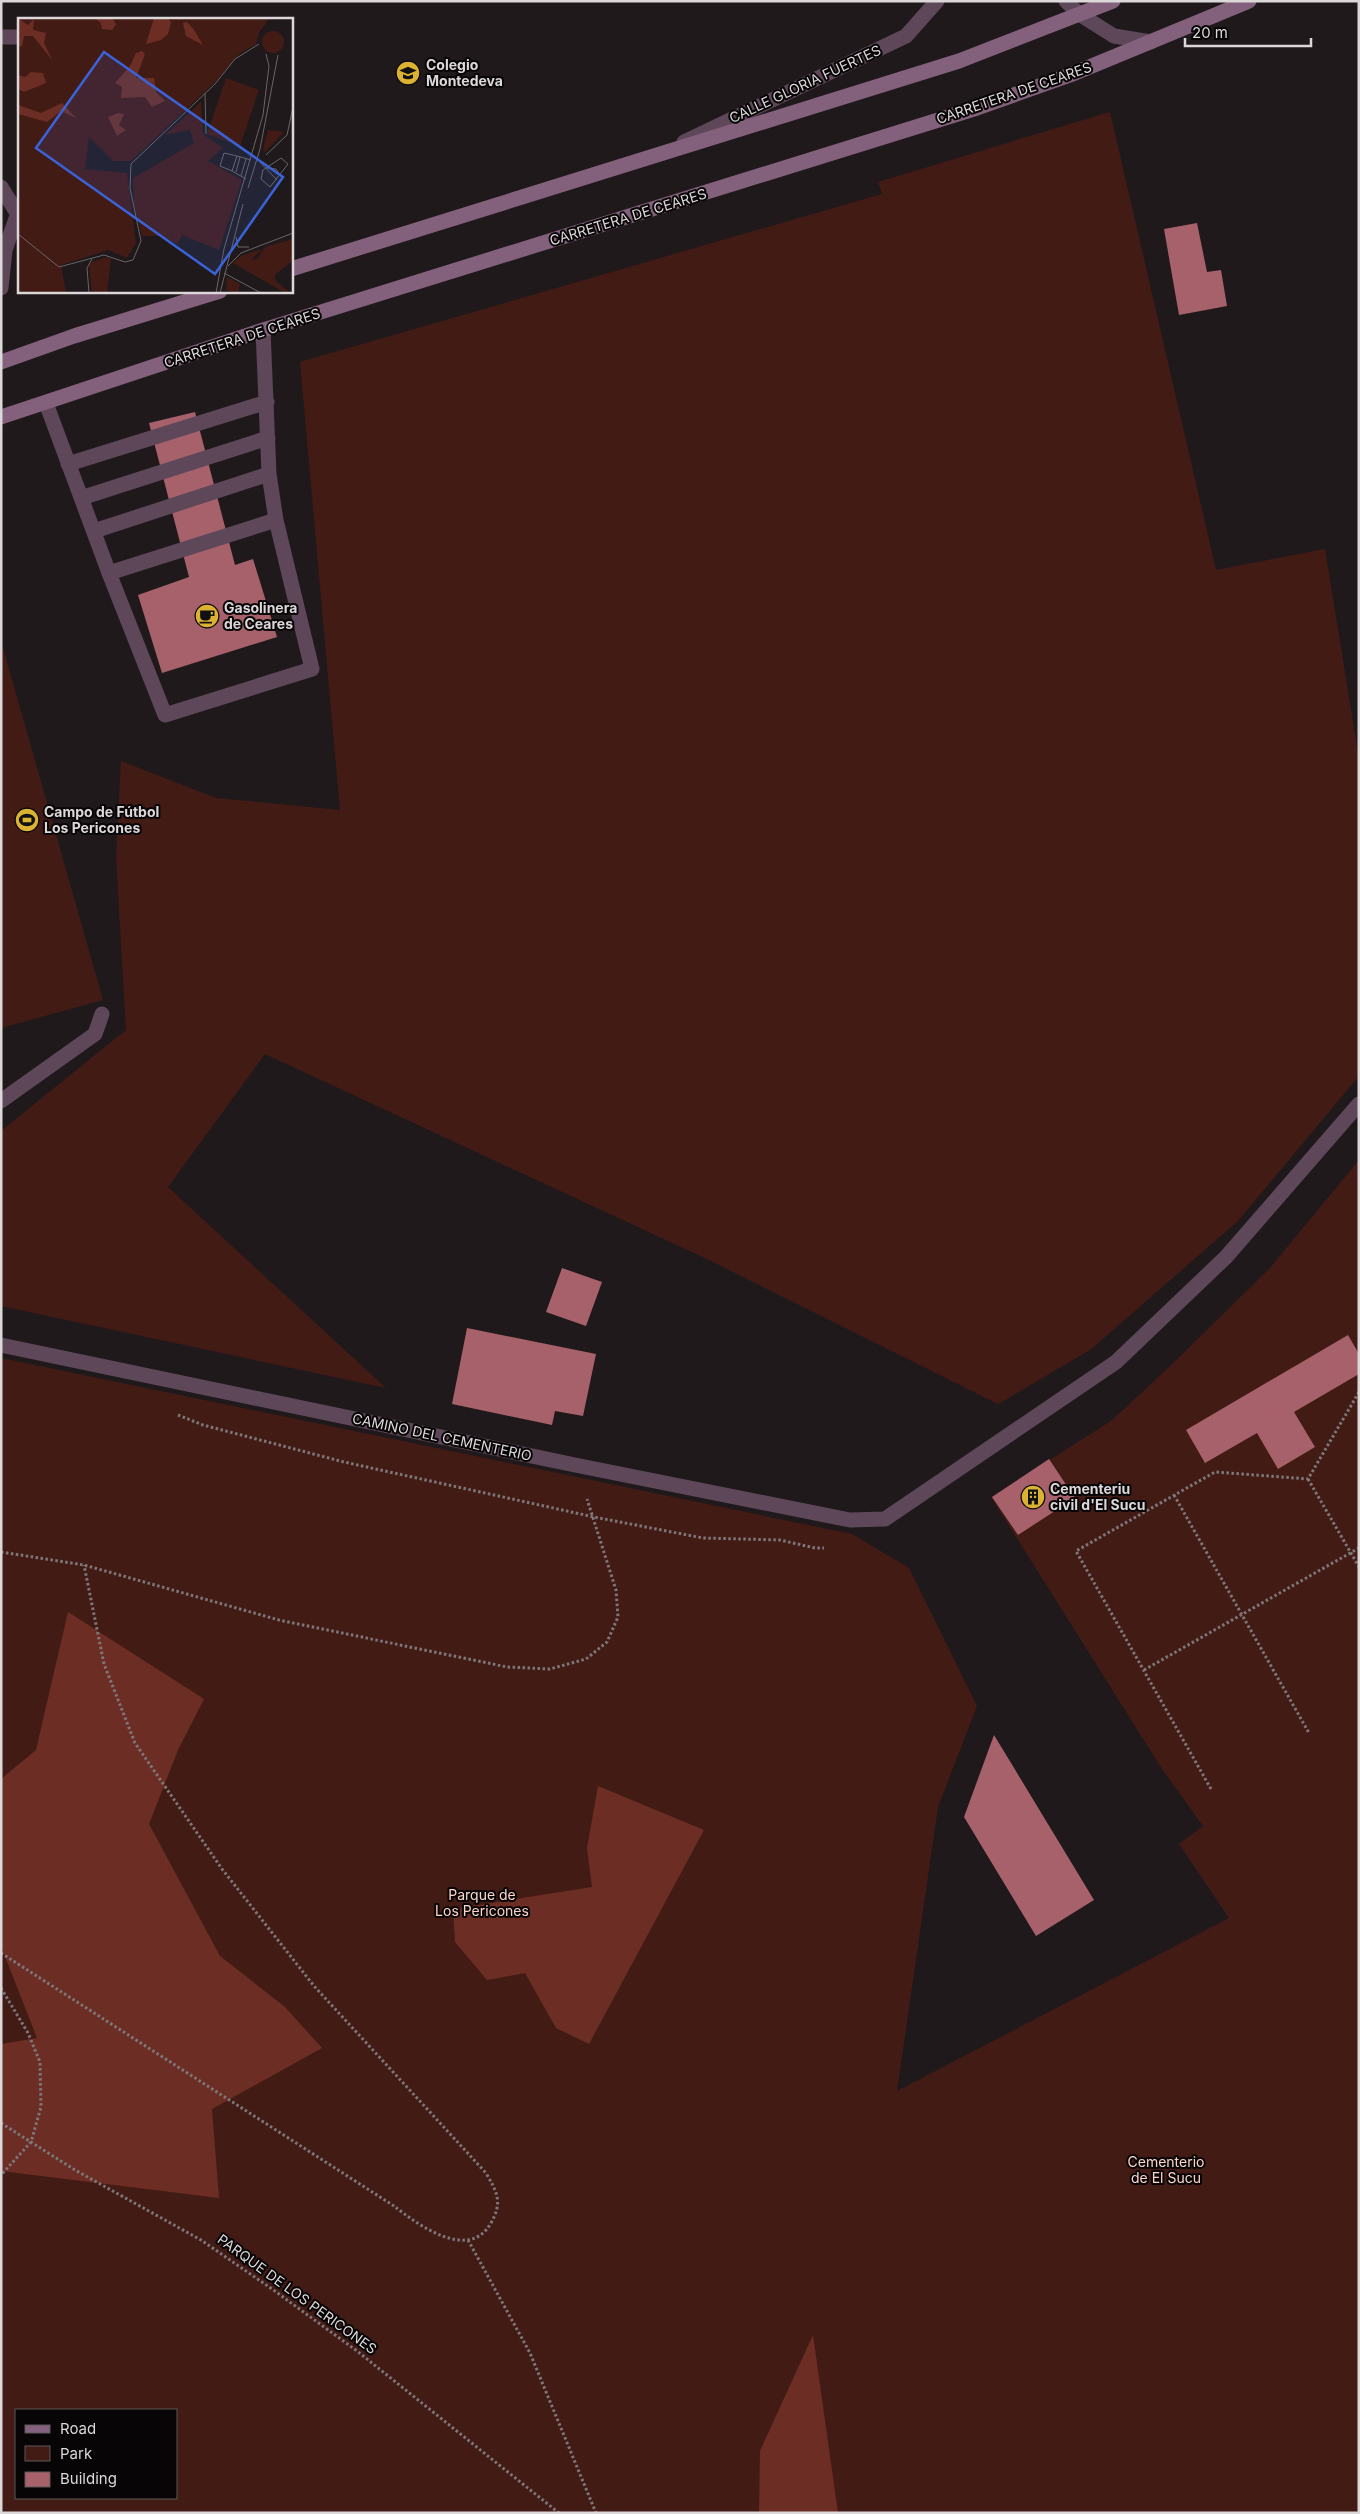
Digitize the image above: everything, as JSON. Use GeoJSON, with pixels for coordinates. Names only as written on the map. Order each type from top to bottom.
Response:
{"type":"FeatureCollection","features":[{"type":"Feature","properties":{"kind":"main road"},"geometry":{"type":"LineString","coordinates":[[292,270],[959,61],[1113,1]]}},
{"type":"Feature","properties":{"kind":"main road","name":"CARRETERA DE CEARES"},"geometry":{"type":"LineString","coordinates":[[1,416],[46,403],[263,330],[977,108],[1070,75],[1249,1]]}},
{"type":"Feature","properties":{"kind":"main road"},"geometry":{"type":"LineString","coordinates":[[1,362],[74,336],[217,292]]}},
{"type":"Feature","properties":{"kind":"street","name":"CALLE GLORIA FUERTES"},"geometry":{"type":"LineString","coordinates":[[661,153],[906,36],[937,1]]}},
{"type":"Feature","properties":{"kind":"street"},"geometry":{"type":"LineString","coordinates":[[1066,1],[1079,14],[1114,36],[1151,42]]}},
{"type":"Feature","properties":{"kind":"street"},"geometry":{"type":"LineString","coordinates":[[1,37],[18,37]]}},
{"type":"Feature","properties":{"kind":"street"},"geometry":{"type":"LineString","coordinates":[[1,187],[18,212]]}},
{"type":"Feature","properties":{"kind":"street"},"geometry":{"type":"LineString","coordinates":[[1,209],[18,212]]}},
{"type":"Feature","properties":{"kind":"street"},"geometry":{"type":"LineString","coordinates":[[1,288],[3,253],[18,212]]}},
{"type":"Feature","properties":{"kind":"street"},"geometry":{"type":"LineString","coordinates":[[46,403],[80,498],[165,715],[312,669],[276,520],[269,474],[263,330]]}},
{"type":"Feature","properties":{"kind":"street"},"geometry":{"type":"LineString","coordinates":[[68,464],[267,402]]}},
{"type":"Feature","properties":{"kind":"street"},"geometry":{"type":"LineString","coordinates":[[80,498],[268,438]]}},
{"type":"Feature","properties":{"kind":"street"},"geometry":{"type":"LineString","coordinates":[[94,531],[269,474]]}},
{"type":"Feature","properties":{"kind":"street"},"geometry":{"type":"LineString","coordinates":[[109,573],[276,520]]}},
{"type":"Feature","properties":{"kind":"street"},"geometry":{"type":"LineString","coordinates":[[1,1101],[95,1034],[102,1014]]}},
{"type":"Feature","properties":{"kind":"street","name":"CAMINO DEL CEMENTERIO"},"geometry":{"type":"LineString","coordinates":[[1,1345],[575,1465],[850,1520],[885,1519],[1116,1362],[1226,1256],[1359,1104]]}},
{"type":"Feature","properties":{"kind":"path"},"geometry":{"type":"LineString","coordinates":[[1308,1479],[1359,1392]]}},
{"type":"Feature","properties":{"kind":"path"},"geometry":{"type":"LineString","coordinates":[[170,1412],[204,1425],[344,1462],[594,1517]]}},
{"type":"Feature","properties":{"kind":"path"},"geometry":{"type":"LineString","coordinates":[[1,1552],[84,1565],[279,1620],[507,1667],[550,1669],[586,1659],[607,1642],[618,1617],[616,1590],[594,1517],[575,1465]]}},
{"type":"Feature","properties":{"kind":"path"},"geometry":{"type":"LineString","coordinates":[[1211,1789],[1076,1551],[1215,1472],[1308,1479]]}},
{"type":"Feature","properties":{"kind":"path"},"geometry":{"type":"LineString","coordinates":[[1308,1479],[1359,1567]]}},
{"type":"Feature","properties":{"kind":"path"},"geometry":{"type":"LineString","coordinates":[[1174,1495],[1309,1733]]}},
{"type":"Feature","properties":{"kind":"path"},"geometry":{"type":"LineString","coordinates":[[1144,1670],[1359,1548]]}},
{"type":"Feature","properties":{"kind":"path"},"geometry":{"type":"LineString","coordinates":[[1,1953],[394,2206],[421,2227],[448,2238],[468,2240],[485,2234],[496,2215],[498,2195],[486,2173],[314,1986],[222,1869],[135,1743],[104,1664],[84,1565]]}},
{"type":"Feature","properties":{"kind":"path"},"geometry":{"type":"LineString","coordinates":[[1,1988],[28,2033],[40,2062],[41,2107],[31,2142],[1,2175]]}},
{"type":"Feature","properties":{"kind":"path","name":"PARQUE DE LOS PERICONES"},"geometry":{"type":"LineString","coordinates":[[1,2123],[75,2170],[201,2240],[272,2288],[357,2350],[559,2513]]}},
{"type":"Feature","properties":{"kind":"path"},"geometry":{"type":"LineString","coordinates":[[468,2240],[530,2353],[596,2513]]}},
{"type":"Feature","properties":{"kind":"green space"},"geometry":{"type":"Polygon","coordinates":[[[1110,112],[1216,570],[1325,549],[1359,759],[1359,1076],[1238,1221],[1090,1350],[998,1404],[709,1260],[265,1054],[168,1187],[386,1388],[1,1306],[1,1131],[126,1030],[116,857],[121,761],[216,798],[340,810],[300,362],[882,194],[878,182],[1110,112]]]}},
{"type":"Feature","properties":{"kind":"green space","name":"Campo de Fútbol Los Pericones"},"geometry":{"type":"Polygon","coordinates":[[[1,641],[103,1000],[1,1028],[1,641]]]}},
{"type":"Feature","properties":{"kind":"green space","name":"Parque de Los Pericones"},"geometry":{"type":"Polygon","coordinates":[[[1359,1160],[1359,2513],[1,2513],[1,1358],[852,1534],[909,1568],[977,1706],[938,1807],[897,2091],[1229,1918],[1179,1844],[1203,1826],[1162,1769],[991,1497],[1111,1421],[1270,1268],[1359,1160]]]}},
{"type":"Feature","properties":{"kind":"shaded area"},"geometry":{"type":"Polygon","coordinates":[[[68,1612],[204,1699],[178,1750],[149,1824],[220,1956],[285,2007],[322,2048],[212,2109],[219,2198],[1,2171],[1,2044],[37,2038],[1,1946],[1,1779],[36,1750],[68,1612]]]}},
{"type":"Feature","properties":{"kind":"shaded area"},"geometry":{"type":"Polygon","coordinates":[[[598,1786],[704,1830],[589,2044],[556,2028],[525,1973],[487,1980],[455,1942],[453,1909],[592,1887],[587,1848],[598,1786]]]}},
{"type":"Feature","properties":{"kind":"shaded area"},"geometry":{"type":"Polygon","coordinates":[[[813,2335],[838,2513],[759,2513],[760,2451],[813,2335]]]}},
{"type":"Feature","properties":{"kind":"building"},"geometry":{"type":"Polygon","coordinates":[[[1197,223],[1207,272],[1221,270],[1227,306],[1179,315],[1164,229],[1197,223]]]}},
{"type":"Feature","properties":{"kind":"building"},"geometry":{"type":"Polygon","coordinates":[[[195,412],[235,565],[253,559],[277,637],[162,673],[138,595],[189,577],[149,423],[195,412]]]}},
{"type":"Feature","properties":{"kind":"building"},"geometry":{"type":"Polygon","coordinates":[[[562,1268],[602,1282],[586,1326],[546,1312],[562,1268]]]}},
{"type":"Feature","properties":{"kind":"building"},"geometry":{"type":"Polygon","coordinates":[[[467,1328],[596,1354],[583,1416],[555,1411],[552,1425],[452,1404],[467,1328]]]}},
{"type":"Feature","properties":{"kind":"building"},"geometry":{"type":"Polygon","coordinates":[[[1348,1335],[1359,1354],[1359,1374],[1294,1412],[1315,1447],[1278,1469],[1257,1433],[1205,1463],[1186,1430],[1348,1335]]]}},
{"type":"Feature","properties":{"kind":"building","name":"Cementeriu civil d'El Sucu"},"geometry":{"type":"Polygon","coordinates":[[[1049,1459],[1075,1498],[1018,1535],[992,1497],[1049,1459]]]}},
{"type":"Feature","properties":{"kind":"building"},"geometry":{"type":"Polygon","coordinates":[[[994,1735],[1094,1900],[1036,1936],[964,1817],[994,1735]]]}},
{"type":"Feature","properties":{"kind":"place","name":"Colegio Montedeva"},"geometry":{"type":"Point","coordinates":[408,73]}},
{"type":"Feature","properties":{"kind":"place","name":"Gasolinera de Ceares"},"geometry":{"type":"Point","coordinates":[207,616]}},
{"type":"Feature","properties":{"kind":"place","name":"Campo de Fútbol Los Pericones"},"geometry":{"type":"Point","coordinates":[27,820]}},
{"type":"Feature","properties":{"kind":"place","name":"Cementeriu civil d'El Sucu"},"geometry":{"type":"Point","coordinates":[1033,1497]}},
{"type":"Feature","properties":{"kind":"park label","name":"Cementerio de El Sucu"},"geometry":{"type":"Point","coordinates":[1166,2170]}}]}
